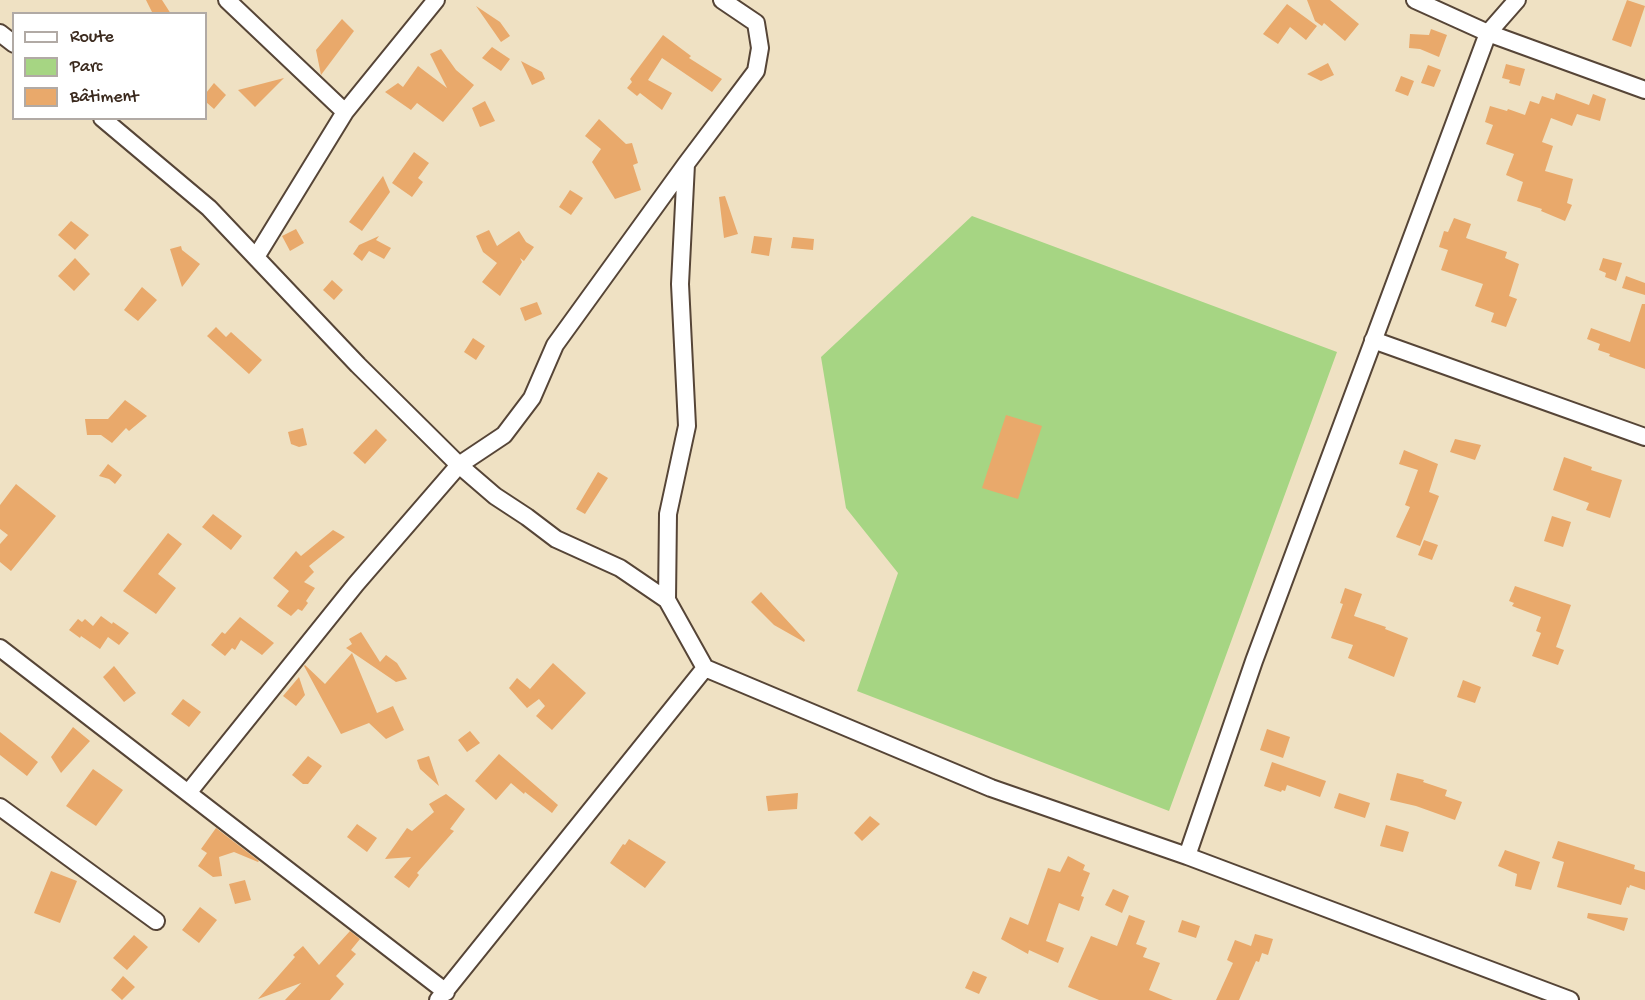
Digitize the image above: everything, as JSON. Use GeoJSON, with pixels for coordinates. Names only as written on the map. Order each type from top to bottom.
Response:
{"type":"FeatureCollection","features":[{"type":"Feature","properties":{"kind":"street"},"geometry":{"type":"LineString","coordinates":[[227,0],[345,112]]}},
{"type":"Feature","properties":{"kind":"street"},"geometry":{"type":"LineString","coordinates":[[256,257],[345,112],[436,0]]}},
{"type":"Feature","properties":{"kind":"street"},"geometry":{"type":"LineString","coordinates":[[188,793],[356,584],[459,465],[504,435],[532,398],[555,345],[756,71],[760,48],[756,23],[722,0]]}},
{"type":"Feature","properties":{"kind":"street"},"geometry":{"type":"LineString","coordinates":[[1415,0],[1488,33],[1645,90]]}},
{"type":"Feature","properties":{"kind":"street"},"geometry":{"type":"LineString","coordinates":[[1187,856],[1254,661],[1488,33],[1517,0]]}},
{"type":"Feature","properties":{"kind":"street"},"geometry":{"type":"LineString","coordinates":[[0,33],[12,42]]}},
{"type":"Feature","properties":{"kind":"street"},"geometry":{"type":"LineString","coordinates":[[104,120],[209,208],[358,365],[459,465],[495,496],[556,539],[620,568],[667,600],[705,668],[991,788],[1187,856],[1570,1000]]}},
{"type":"Feature","properties":{"kind":"street"},"geometry":{"type":"LineString","coordinates":[[667,600],[668,514],[687,426],[680,284],[686,164]]}},
{"type":"Feature","properties":{"kind":"street"},"geometry":{"type":"LineString","coordinates":[[1373,340],[1645,437]]}},
{"type":"Feature","properties":{"kind":"street"},"geometry":{"type":"LineString","coordinates":[[0,648],[188,793],[442,996],[705,668]]}},
{"type":"Feature","properties":{"kind":"street"},"geometry":{"type":"LineString","coordinates":[[0,807],[156,921]]}},
{"type":"Feature","properties":{"kind":"green space"},"geometry":{"type":"Polygon","coordinates":[[[972,216],[1337,352],[1169,811],[857,691],[898,573],[846,508],[821,357],[972,216]]]}},
{"type":"Feature","properties":{"kind":"building"},"geometry":{"type":"Polygon","coordinates":[[[146,0],[162,0],[170,12],[152,12],[146,0]]]}},
{"type":"Feature","properties":{"kind":"building"},"geometry":{"type":"Polygon","coordinates":[[[1307,0],[1330,0],[1359,24],[1345,41],[1324,23],[1322,26],[1315,21],[1307,0]]]}},
{"type":"Feature","properties":{"kind":"building"},"geometry":{"type":"Polygon","coordinates":[[[1627,0],[1645,6],[1631,47],[1612,40],[1627,0]]]}},
{"type":"Feature","properties":{"kind":"building"},"geometry":{"type":"Polygon","coordinates":[[[1287,4],[1317,26],[1306,40],[1290,27],[1278,44],[1263,34],[1287,4]]]}},
{"type":"Feature","properties":{"kind":"building"},"geometry":{"type":"Polygon","coordinates":[[[476,6],[500,22],[510,36],[501,42],[476,6]]]}},
{"type":"Feature","properties":{"kind":"building"},"geometry":{"type":"Polygon","coordinates":[[[342,19],[354,31],[321,75],[316,50],[342,19]]]}},
{"type":"Feature","properties":{"kind":"building"},"geometry":{"type":"Polygon","coordinates":[[[1431,29],[1447,35],[1439,57],[1420,49],[1409,48],[1410,34],[1429,35],[1431,29]]]}},
{"type":"Feature","properties":{"kind":"building"},"geometry":{"type":"Polygon","coordinates":[[[663,35],[691,56],[689,58],[722,79],[712,92],[662,58],[648,80],[672,93],[662,110],[640,93],[637,96],[627,88],[632,82],[630,79],[663,35]]]}},
{"type":"Feature","properties":{"kind":"building"},"geometry":{"type":"Polygon","coordinates":[[[492,47],[510,59],[501,71],[482,58],[492,47]]]}},
{"type":"Feature","properties":{"kind":"building"},"geometry":{"type":"Polygon","coordinates":[[[441,49],[456,70],[474,85],[443,122],[417,103],[411,110],[385,92],[398,83],[403,87],[418,66],[447,88],[430,54],[441,49]]]}},
{"type":"Feature","properties":{"kind":"building"},"geometry":{"type":"Polygon","coordinates":[[[521,61],[542,72],[545,79],[532,85],[521,61]]]}},
{"type":"Feature","properties":{"kind":"building"},"geometry":{"type":"Polygon","coordinates":[[[1328,63],[1334,75],[1321,81],[1307,74],[1328,63]]]}},
{"type":"Feature","properties":{"kind":"building"},"geometry":{"type":"Polygon","coordinates":[[[1506,64],[1525,69],[1520,86],[1502,78],[1506,64]]]}},
{"type":"Feature","properties":{"kind":"building"},"geometry":{"type":"Polygon","coordinates":[[[1428,65],[1441,70],[1434,87],[1421,83],[1428,65]]]}},
{"type":"Feature","properties":{"kind":"building"},"geometry":{"type":"Polygon","coordinates":[[[1401,76],[1414,81],[1408,96],[1395,91],[1401,76]]]}},
{"type":"Feature","properties":{"kind":"building"},"geometry":{"type":"Polygon","coordinates":[[[284,78],[255,107],[238,90],[284,78]]]}},
{"type":"Feature","properties":{"kind":"building"},"geometry":{"type":"Polygon","coordinates":[[[214,83],[226,95],[214,109],[207,103],[207,92],[214,83]]]}},
{"type":"Feature","properties":{"kind":"building"},"geometry":{"type":"Polygon","coordinates":[[[1556,93],[1589,105],[1593,94],[1606,99],[1600,121],[1577,114],[1572,126],[1551,118],[1542,142],[1553,146],[1545,171],[1573,179],[1567,203],[1572,205],[1565,221],[1541,211],[1542,209],[1517,201],[1523,182],[1506,175],[1514,154],[1486,144],[1493,125],[1485,122],[1490,106],[1525,115],[1530,101],[1539,104],[1542,96],[1554,100],[1556,93]]]}},
{"type":"Feature","properties":{"kind":"building"},"geometry":{"type":"Polygon","coordinates":[[[485,101],[495,121],[480,127],[472,108],[485,101]]]}},
{"type":"Feature","properties":{"kind":"building"},"geometry":{"type":"Polygon","coordinates":[[[599,119],[626,144],[632,143],[638,163],[633,165],[641,190],[615,199],[592,162],[601,149],[585,136],[599,119]]]}},
{"type":"Feature","properties":{"kind":"building"},"geometry":{"type":"Polygon","coordinates":[[[414,152],[429,163],[418,178],[423,182],[412,197],[392,183],[414,152]]]}},
{"type":"Feature","properties":{"kind":"building"},"geometry":{"type":"Polygon","coordinates":[[[383,176],[390,192],[362,231],[349,222],[383,176]]]}},
{"type":"Feature","properties":{"kind":"building"},"geometry":{"type":"Polygon","coordinates":[[[570,190],[583,198],[571,215],[559,207],[570,190]]]}},
{"type":"Feature","properties":{"kind":"building"},"geometry":{"type":"Polygon","coordinates":[[[725,196],[738,234],[724,238],[719,197],[725,196]]]}},
{"type":"Feature","properties":{"kind":"building"},"geometry":{"type":"Polygon","coordinates":[[[1454,218],[1471,224],[1466,238],[1507,252],[1505,258],[1519,264],[1509,296],[1517,299],[1506,327],[1491,322],[1494,313],[1475,306],[1483,284],[1441,270],[1448,250],[1439,247],[1444,231],[1448,232],[1454,218]]]}},
{"type":"Feature","properties":{"kind":"building"},"geometry":{"type":"Polygon","coordinates":[[[71,221],[89,235],[75,250],[58,235],[71,221]]]}},
{"type":"Feature","properties":{"kind":"building"},"geometry":{"type":"Polygon","coordinates":[[[296,229],[304,243],[290,251],[282,236],[296,229]]]}},
{"type":"Feature","properties":{"kind":"building"},"geometry":{"type":"Polygon","coordinates":[[[489,230],[497,246],[519,231],[526,242],[534,247],[524,261],[520,258],[522,262],[500,296],[482,282],[497,263],[483,252],[476,236],[489,230]]]}},
{"type":"Feature","properties":{"kind":"building"},"geometry":{"type":"Polygon","coordinates":[[[379,236],[376,240],[391,248],[384,259],[369,251],[362,261],[353,254],[359,245],[379,236]]]}},
{"type":"Feature","properties":{"kind":"building"},"geometry":{"type":"Polygon","coordinates":[[[754,236],[772,238],[769,256],[751,253],[754,236]]]}},
{"type":"Feature","properties":{"kind":"building"},"geometry":{"type":"Polygon","coordinates":[[[793,237],[814,239],[813,250],[791,248],[793,237]]]}},
{"type":"Feature","properties":{"kind":"building"},"geometry":{"type":"Polygon","coordinates":[[[181,246],[182,250],[200,264],[182,287],[170,249],[181,246]]]}},
{"type":"Feature","properties":{"kind":"building"},"geometry":{"type":"Polygon","coordinates":[[[75,258],[90,274],[74,291],[58,276],[75,258]]]}},
{"type":"Feature","properties":{"kind":"building"},"geometry":{"type":"Polygon","coordinates":[[[1603,258],[1622,263],[1616,281],[1605,277],[1606,273],[1599,270],[1603,258]]]}},
{"type":"Feature","properties":{"kind":"building"},"geometry":{"type":"Polygon","coordinates":[[[1626,276],[1645,283],[1645,295],[1622,288],[1626,276]]]}},
{"type":"Feature","properties":{"kind":"building"},"geometry":{"type":"Polygon","coordinates":[[[332,280],[343,290],[334,300],[323,290],[332,280]]]}},
{"type":"Feature","properties":{"kind":"building"},"geometry":{"type":"Polygon","coordinates":[[[142,287],[157,300],[138,321],[124,310],[142,287]]]}},
{"type":"Feature","properties":{"kind":"building"},"geometry":{"type":"Polygon","coordinates":[[[537,302],[542,314],[525,321],[520,308],[537,302]]]}},
{"type":"Feature","properties":{"kind":"building"},"geometry":{"type":"Polygon","coordinates":[[[1642,304],[1645,304],[1645,369],[1609,356],[1610,354],[1598,350],[1600,344],[1587,339],[1591,328],[1630,342],[1642,304]]]}},
{"type":"Feature","properties":{"kind":"building"},"geometry":{"type":"Polygon","coordinates":[[[216,327],[226,337],[231,332],[262,360],[249,374],[207,336],[216,327]]]}},
{"type":"Feature","properties":{"kind":"building"},"geometry":{"type":"Polygon","coordinates":[[[473,338],[485,346],[476,360],[464,352],[473,338]]]}},
{"type":"Feature","properties":{"kind":"building"},"geometry":{"type":"Polygon","coordinates":[[[125,400],[147,416],[129,431],[126,428],[112,443],[101,435],[87,435],[85,419],[108,419],[125,400]]]}},
{"type":"Feature","properties":{"kind":"building"},"geometry":{"type":"Polygon","coordinates":[[[1006,415],[1042,426],[1018,499],[982,488],[1006,415]]]}},
{"type":"Feature","properties":{"kind":"building"},"geometry":{"type":"Polygon","coordinates":[[[303,428],[307,445],[299,447],[291,444],[288,432],[303,428]]]}},
{"type":"Feature","properties":{"kind":"building"},"geometry":{"type":"Polygon","coordinates":[[[376,429],[387,440],[365,464],[353,453],[376,429]]]}},
{"type":"Feature","properties":{"kind":"building"},"geometry":{"type":"Polygon","coordinates":[[[1455,439],[1481,445],[1475,460],[1450,452],[1455,439]]]}},
{"type":"Feature","properties":{"kind":"building"},"geometry":{"type":"Polygon","coordinates":[[[1404,450],[1438,464],[1429,492],[1439,496],[1420,546],[1396,537],[1410,507],[1405,505],[1418,470],[1399,464],[1404,450]]]}},
{"type":"Feature","properties":{"kind":"building"},"geometry":{"type":"Polygon","coordinates":[[[1564,457],[1592,467],[1591,470],[1622,480],[1610,518],[1586,510],[1589,503],[1553,490],[1564,457]]]}},
{"type":"Feature","properties":{"kind":"building"},"geometry":{"type":"Polygon","coordinates":[[[108,464],[122,475],[115,484],[99,476],[108,464]]]}},
{"type":"Feature","properties":{"kind":"building"},"geometry":{"type":"Polygon","coordinates":[[[598,472],[608,478],[585,514],[576,509],[598,472]]]}},
{"type":"Feature","properties":{"kind":"building"},"geometry":{"type":"Polygon","coordinates":[[[16,484],[56,516],[11,571],[0,562],[0,544],[8,535],[0,529],[0,505],[16,484]]]}},
{"type":"Feature","properties":{"kind":"building"},"geometry":{"type":"Polygon","coordinates":[[[213,514],[242,536],[231,550],[202,527],[213,514]]]}},
{"type":"Feature","properties":{"kind":"building"},"geometry":{"type":"Polygon","coordinates":[[[1552,516],[1571,522],[1563,547],[1544,541],[1552,516]]]}},
{"type":"Feature","properties":{"kind":"building"},"geometry":{"type":"Polygon","coordinates":[[[333,530],[345,537],[309,566],[314,572],[304,582],[315,588],[302,611],[298,609],[291,616],[277,606],[289,591],[273,578],[296,551],[301,556],[333,530]]]}},
{"type":"Feature","properties":{"kind":"building"},"geometry":{"type":"Polygon","coordinates":[[[168,533],[182,544],[158,574],[176,588],[156,614],[123,591],[168,533]]]}},
{"type":"Feature","properties":{"kind":"building"},"geometry":{"type":"Polygon","coordinates":[[[1424,540],[1438,545],[1432,560],[1418,555],[1424,540]]]}},
{"type":"Feature","properties":{"kind":"building"},"geometry":{"type":"Polygon","coordinates":[[[1515,586],[1571,605],[1556,647],[1564,650],[1558,665],[1532,656],[1541,633],[1536,631],[1541,617],[1512,606],[1514,603],[1509,601],[1515,586]]]}},
{"type":"Feature","properties":{"kind":"building"},"geometry":{"type":"Polygon","coordinates":[[[1345,588],[1362,594],[1354,616],[1386,627],[1385,629],[1408,638],[1394,677],[1348,658],[1353,645],[1331,638],[1343,604],[1340,603],[1345,588]]]}},
{"type":"Feature","properties":{"kind":"building"},"geometry":{"type":"Polygon","coordinates":[[[761,592],[805,640],[804,642],[774,625],[751,602],[761,592]]]}},
{"type":"Feature","properties":{"kind":"building"},"geometry":{"type":"Polygon","coordinates":[[[101,616],[129,633],[119,645],[108,637],[100,649],[69,630],[78,619],[82,622],[85,619],[93,626],[101,616]]]}},
{"type":"Feature","properties":{"kind":"building"},"geometry":{"type":"Polygon","coordinates":[[[240,617],[274,643],[262,655],[241,640],[235,650],[232,648],[225,656],[211,645],[222,632],[225,634],[240,617]]]}},
{"type":"Feature","properties":{"kind":"building"},"geometry":{"type":"Polygon","coordinates":[[[361,632],[380,662],[386,655],[397,663],[407,679],[396,682],[346,648],[352,644],[349,639],[361,632]]]}},
{"type":"Feature","properties":{"kind":"building"},"geometry":{"type":"Polygon","coordinates":[[[352,653],[377,713],[393,706],[404,730],[386,739],[369,723],[341,734],[304,666],[325,684],[352,653]]]}},
{"type":"Feature","properties":{"kind":"building"},"geometry":{"type":"Polygon","coordinates":[[[553,663],[586,693],[552,730],[536,716],[545,706],[539,699],[527,708],[509,688],[517,678],[530,689],[553,663]]]}},
{"type":"Feature","properties":{"kind":"building"},"geometry":{"type":"Polygon","coordinates":[[[114,666],[136,693],[124,702],[103,677],[114,666]]]}},
{"type":"Feature","properties":{"kind":"building"},"geometry":{"type":"Polygon","coordinates":[[[299,677],[305,695],[296,706],[283,696],[299,677]]]}},
{"type":"Feature","properties":{"kind":"building"},"geometry":{"type":"Polygon","coordinates":[[[1463,680],[1481,687],[1475,703],[1457,697],[1463,680]]]}},
{"type":"Feature","properties":{"kind":"building"},"geometry":{"type":"Polygon","coordinates":[[[183,699],[201,712],[189,727],[171,714],[183,699]]]}},
{"type":"Feature","properties":{"kind":"building"},"geometry":{"type":"Polygon","coordinates":[[[73,727],[90,741],[61,773],[51,757],[73,727]]]}},
{"type":"Feature","properties":{"kind":"building"},"geometry":{"type":"Polygon","coordinates":[[[1267,729],[1290,737],[1283,758],[1260,750],[1267,729]]]}},
{"type":"Feature","properties":{"kind":"building"},"geometry":{"type":"Polygon","coordinates":[[[470,731],[480,743],[467,752],[458,740],[470,731]]]}},
{"type":"Feature","properties":{"kind":"building"},"geometry":{"type":"Polygon","coordinates":[[[0,732],[38,762],[27,776],[0,755],[0,732]]]}},
{"type":"Feature","properties":{"kind":"building"},"geometry":{"type":"Polygon","coordinates":[[[499,754],[558,805],[552,813],[511,783],[496,800],[475,781],[499,754]]]}},
{"type":"Feature","properties":{"kind":"building"},"geometry":{"type":"Polygon","coordinates":[[[308,756],[322,766],[308,784],[303,784],[292,775],[308,756]]]}},
{"type":"Feature","properties":{"kind":"building"},"geometry":{"type":"Polygon","coordinates":[[[429,756],[439,786],[420,769],[417,760],[429,756]]]}},
{"type":"Feature","properties":{"kind":"building"},"geometry":{"type":"Polygon","coordinates":[[[1272,762],[1326,781],[1320,797],[1287,785],[1285,791],[1281,792],[1264,786],[1272,762]]]}},
{"type":"Feature","properties":{"kind":"building"},"geometry":{"type":"Polygon","coordinates":[[[93,769],[123,790],[96,826],[66,806],[93,769]]]}},
{"type":"Feature","properties":{"kind":"building"},"geometry":{"type":"Polygon","coordinates":[[[1397,773],[1424,780],[1423,782],[1447,790],[1445,796],[1462,802],[1455,820],[1416,806],[1390,800],[1397,773]]]}},
{"type":"Feature","properties":{"kind":"building"},"geometry":{"type":"Polygon","coordinates":[[[798,793],[797,809],[768,811],[766,796],[798,793]]]}},
{"type":"Feature","properties":{"kind":"building"},"geometry":{"type":"Polygon","coordinates":[[[1339,793],[1370,803],[1365,818],[1334,808],[1339,793]]]}},
{"type":"Feature","properties":{"kind":"building"},"geometry":{"type":"Polygon","coordinates":[[[446,794],[465,809],[450,829],[454,831],[417,873],[419,875],[409,888],[394,877],[411,857],[385,859],[407,828],[412,831],[434,812],[429,804],[446,794]]]}},
{"type":"Feature","properties":{"kind":"building"},"geometry":{"type":"Polygon","coordinates":[[[870,816],[880,824],[862,841],[854,833],[870,816]]]}},
{"type":"Feature","properties":{"kind":"building"},"geometry":{"type":"Polygon","coordinates":[[[357,824],[377,838],[367,852],[347,837],[357,824]]]}},
{"type":"Feature","properties":{"kind":"building"},"geometry":{"type":"Polygon","coordinates":[[[1386,825],[1409,832],[1403,852],[1380,846],[1386,825]]]}},
{"type":"Feature","properties":{"kind":"building"},"geometry":{"type":"Polygon","coordinates":[[[216,828],[259,861],[234,852],[219,857],[222,876],[213,877],[198,866],[207,853],[201,849],[216,828]]]}},
{"type":"Feature","properties":{"kind":"building"},"geometry":{"type":"Polygon","coordinates":[[[629,839],[666,862],[645,888],[610,863],[629,839]]]}},
{"type":"Feature","properties":{"kind":"building"},"geometry":{"type":"Polygon","coordinates":[[[1558,841],[1635,865],[1634,869],[1645,872],[1645,890],[1630,885],[1629,888],[1627,887],[1621,905],[1557,887],[1564,862],[1552,858],[1558,841]]]}},
{"type":"Feature","properties":{"kind":"building"},"geometry":{"type":"Polygon","coordinates":[[[1505,850],[1540,862],[1531,890],[1515,886],[1517,874],[1498,866],[1505,850]]]}},
{"type":"Feature","properties":{"kind":"building"},"geometry":{"type":"Polygon","coordinates":[[[1068,856],[1085,865],[1083,870],[1090,873],[1081,896],[1084,897],[1079,911],[1059,903],[1046,941],[1064,948],[1058,963],[1029,950],[1028,954],[1001,939],[1010,917],[1028,925],[1048,868],[1060,872],[1068,856]]]}},
{"type":"Feature","properties":{"kind":"building"},"geometry":{"type":"Polygon","coordinates":[[[51,871],[77,881],[60,923],[34,913],[51,871]]]}},
{"type":"Feature","properties":{"kind":"building"},"geometry":{"type":"Polygon","coordinates":[[[245,880],[251,900],[235,904],[229,884],[245,880]]]}},
{"type":"Feature","properties":{"kind":"building"},"geometry":{"type":"Polygon","coordinates":[[[1113,889],[1129,896],[1122,913],[1105,905],[1113,889]]]}},
{"type":"Feature","properties":{"kind":"building"},"geometry":{"type":"Polygon","coordinates":[[[200,907],[217,920],[199,943],[182,930],[200,907]]]}},
{"type":"Feature","properties":{"kind":"building"},"geometry":{"type":"Polygon","coordinates":[[[1588,913],[1628,918],[1624,931],[1587,918],[1588,913]]]}},
{"type":"Feature","properties":{"kind":"building"},"geometry":{"type":"Polygon","coordinates":[[[1129,915],[1145,921],[1136,944],[1147,948],[1143,957],[1160,963],[1149,990],[1173,1000],[1099,1000],[1068,987],[1091,936],[1117,946],[1129,915]]]}},
{"type":"Feature","properties":{"kind":"building"},"geometry":{"type":"Polygon","coordinates":[[[1182,920],[1200,926],[1196,938],[1178,932],[1182,920]]]}},
{"type":"Feature","properties":{"kind":"building"},"geometry":{"type":"Polygon","coordinates":[[[350,931],[360,939],[351,950],[356,954],[336,976],[344,984],[330,1000],[285,1000],[301,983],[258,999],[303,946],[319,965],[350,931]]]}},
{"type":"Feature","properties":{"kind":"building"},"geometry":{"type":"Polygon","coordinates":[[[1255,934],[1273,939],[1268,955],[1262,953],[1259,962],[1256,961],[1239,1000],[1216,1000],[1233,963],[1227,960],[1235,940],[1251,946],[1255,934]]]}},
{"type":"Feature","properties":{"kind":"building"},"geometry":{"type":"Polygon","coordinates":[[[134,935],[148,947],[127,970],[113,958],[134,935]]]}},
{"type":"Feature","properties":{"kind":"building"},"geometry":{"type":"Polygon","coordinates":[[[973,971],[987,977],[979,994],[965,988],[973,971]]]}},
{"type":"Feature","properties":{"kind":"building"},"geometry":{"type":"Polygon","coordinates":[[[123,976],[135,987],[122,1000],[111,990],[123,976]]]}}]}
